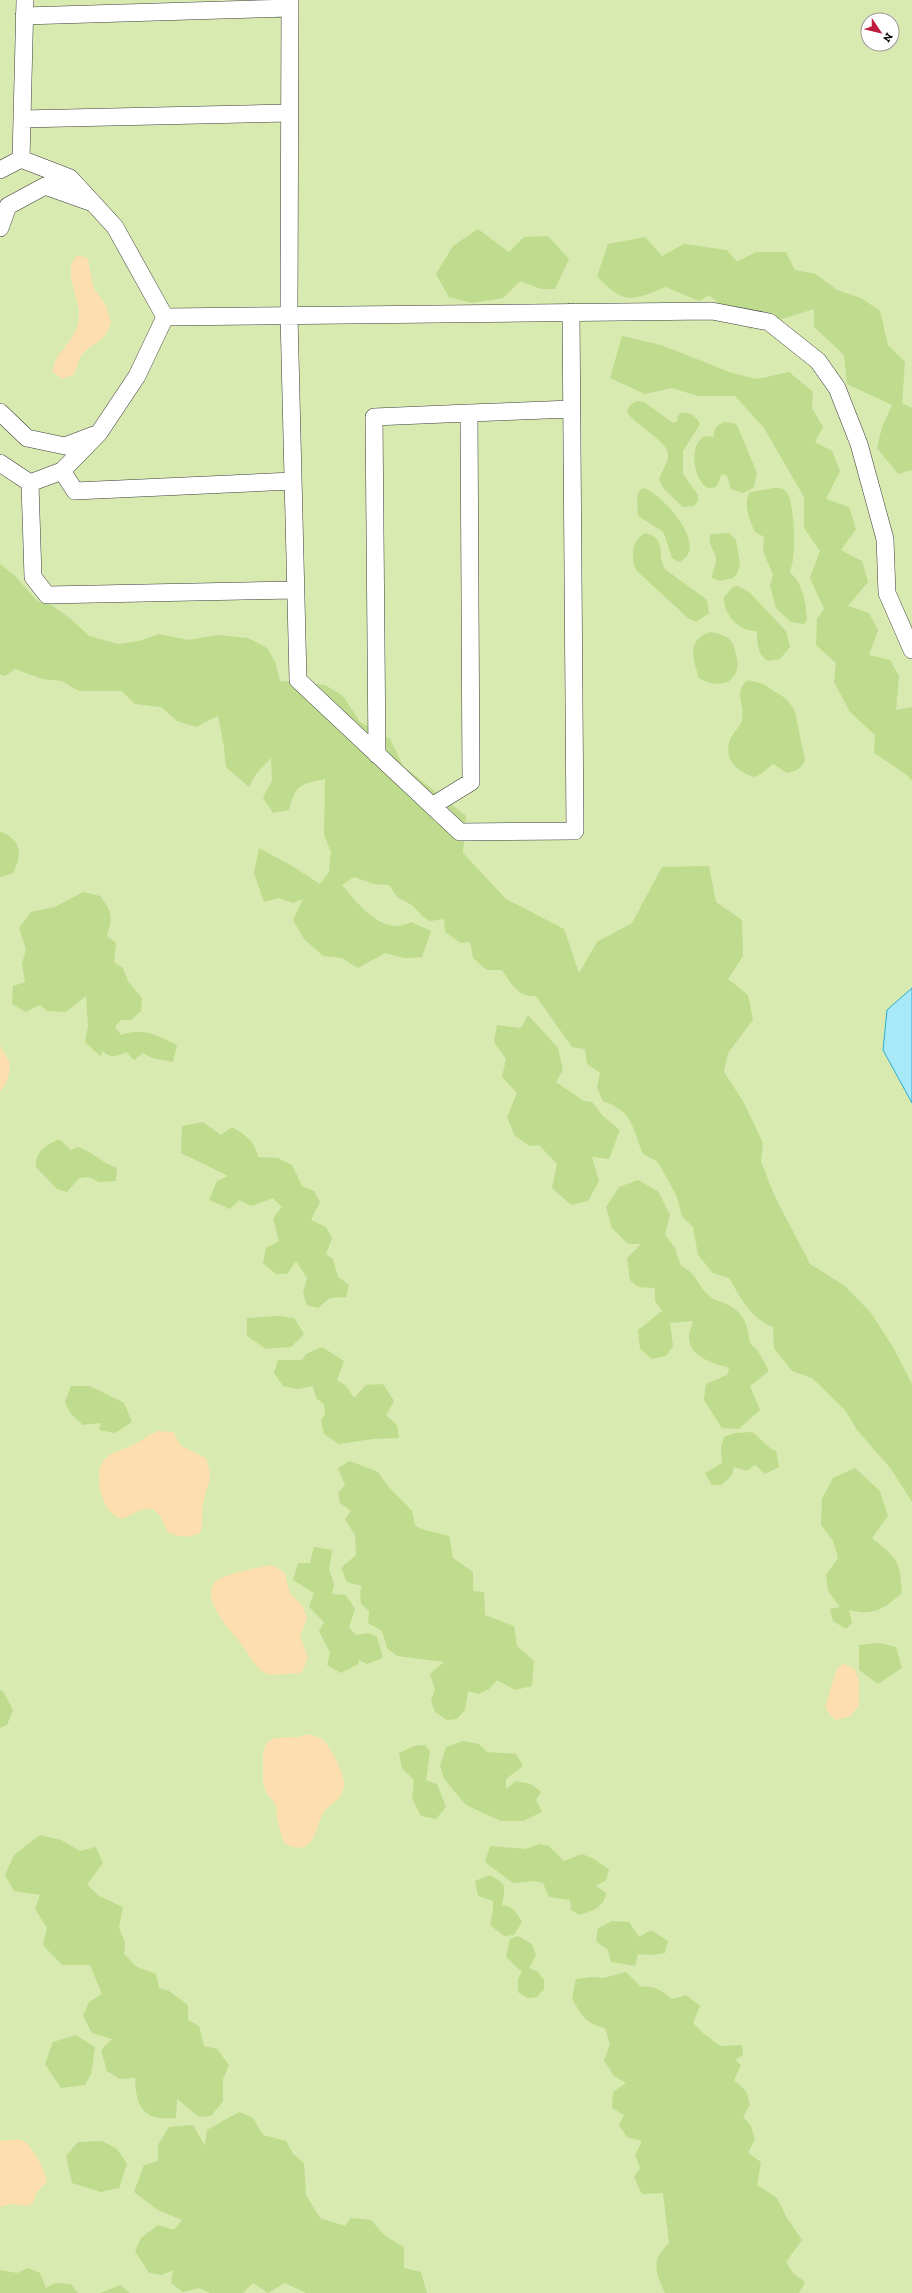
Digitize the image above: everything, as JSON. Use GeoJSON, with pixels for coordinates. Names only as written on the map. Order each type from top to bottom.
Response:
{"type":"FeatureCollection","features":[{"type":"Feature","properties":{"kind":"lane"},"geometry":{"type":"LineString","coordinates":[[21,159],[24,8],[290,4],[289,315],[298,680],[460,832],[575,831],[571,312]]}},
{"type":"Feature","properties":{"kind":"lane"},"geometry":{"type":"LineString","coordinates":[[22,119],[289,113]]}},
{"type":"Feature","properties":{"kind":"lane"},"geometry":{"type":"LineString","coordinates":[[0,170],[21,159],[70,178],[115,227],[165,317]]}},
{"type":"Feature","properties":{"kind":"lane"},"geometry":{"type":"LineString","coordinates":[[0,228],[8,206],[45,186],[94,204]]}},
{"type":"Feature","properties":{"kind":"lane"},"geometry":{"type":"LineString","coordinates":[[165,317],[712,311],[769,322],[818,361],[837,388],[859,444],[885,539],[887,593],[912,650]]}},
{"type":"Feature","properties":{"kind":"lane"},"geometry":{"type":"LineString","coordinates":[[30,483],[62,471],[99,433],[137,376],[165,317]]}},
{"type":"Feature","properties":{"kind":"lane"},"geometry":{"type":"LineString","coordinates":[[377,755],[374,417],[572,409]]}},
{"type":"Feature","properties":{"kind":"lane"},"geometry":{"type":"LineString","coordinates":[[0,412],[27,438],[65,446],[99,433]]}},
{"type":"Feature","properties":{"kind":"lane"},"geometry":{"type":"LineString","coordinates":[[432,806],[471,782],[469,413]]}},
{"type":"Feature","properties":{"kind":"lane"},"geometry":{"type":"LineString","coordinates":[[0,463],[30,483]]}},
{"type":"Feature","properties":{"kind":"lane"},"geometry":{"type":"LineString","coordinates":[[62,471],[75,491],[293,482]]}},
{"type":"Feature","properties":{"kind":"lane"},"geometry":{"type":"LineString","coordinates":[[30,483],[33,577],[47,595],[296,590]]}},
{"type":"Feature","properties":{"kind":"green space"},"geometry":{"type":"Polygon","coordinates":[[[0,0],[912,0],[912,2293],[0,2293],[0,0]]]}},
{"type":"Feature","properties":{"kind":"green space"},"geometry":{"type":"Polygon","coordinates":[[[478,229],[509,252],[524,237],[548,236],[569,259],[555,289],[541,289],[520,281],[503,298],[472,303],[449,297],[436,274],[453,246],[478,229]]]}},
{"type":"Feature","properties":{"kind":"green space"},"geometry":{"type":"Polygon","coordinates":[[[645,237],[662,256],[684,244],[727,250],[737,262],[756,252],[786,252],[795,270],[816,274],[837,290],[861,298],[880,311],[888,345],[905,362],[902,403],[912,408],[912,470],[898,474],[877,448],[882,427],[892,405],[847,384],[844,355],[814,327],[814,309],[750,329],[709,295],[699,301],[666,287],[644,295],[628,298],[614,292],[597,276],[608,244],[645,237]]]}},
{"type":"Feature","properties":{"kind":"green space"},"geometry":{"type":"Polygon","coordinates":[[[622,336],[661,345],[732,373],[757,379],[789,372],[813,392],[812,408],[823,427],[815,442],[832,451],[840,471],[826,499],[849,507],[856,529],[841,550],[862,561],[868,582],[848,606],[869,613],[878,630],[869,655],[890,660],[899,676],[896,710],[912,707],[912,781],[907,775],[874,753],[875,735],[850,712],[834,682],[836,663],[816,645],[817,619],[824,609],[810,578],[820,551],[804,528],[804,497],[764,428],[735,396],[698,396],[672,388],[645,394],[610,378],[622,336]]]}},
{"type":"Feature","properties":{"kind":"green space"},"geometry":{"type":"Polygon","coordinates":[[[637,401],[644,402],[673,423],[678,421],[677,417],[681,413],[687,413],[697,419],[700,424],[683,451],[683,474],[698,495],[698,501],[694,506],[683,507],[663,488],[659,480],[668,457],[667,451],[658,440],[637,423],[627,412],[630,405],[637,401]]]}},
{"type":"Feature","properties":{"kind":"green space"},"geometry":{"type":"Polygon","coordinates":[[[724,422],[737,425],[757,473],[754,487],[744,493],[731,489],[727,476],[723,474],[713,488],[707,488],[702,484],[698,477],[694,459],[695,449],[705,436],[714,437],[716,428],[719,424],[724,422]]]}},
{"type":"Feature","properties":{"kind":"green space"},"geometry":{"type":"Polygon","coordinates":[[[644,488],[662,501],[672,511],[681,522],[687,534],[690,546],[687,555],[679,562],[672,558],[662,531],[638,516],[637,497],[640,490],[644,488]]]}},
{"type":"Feature","properties":{"kind":"green space"},"geometry":{"type":"Polygon","coordinates":[[[774,488],[784,490],[790,499],[793,520],[794,546],[792,566],[789,572],[798,581],[801,587],[806,607],[807,620],[804,624],[791,622],[776,608],[770,585],[773,575],[763,551],[764,537],[755,532],[748,512],[747,502],[750,492],[774,488]]]}},
{"type":"Feature","properties":{"kind":"green space"},"geometry":{"type":"Polygon","coordinates":[[[646,533],[653,536],[660,544],[661,559],[666,570],[707,600],[709,613],[696,622],[689,619],[637,571],[633,561],[633,550],[637,540],[646,533]]]}},
{"type":"Feature","properties":{"kind":"green space"},"geometry":{"type":"Polygon","coordinates":[[[729,533],[736,540],[740,564],[737,574],[733,578],[720,581],[712,578],[716,559],[710,544],[710,538],[711,534],[729,533]]]}},
{"type":"Feature","properties":{"kind":"green space"},"geometry":{"type":"Polygon","coordinates":[[[0,564],[16,577],[38,602],[50,604],[71,619],[89,636],[118,644],[139,641],[159,634],[188,640],[218,635],[248,638],[267,648],[275,662],[280,681],[325,685],[343,696],[360,722],[390,739],[403,766],[466,816],[463,853],[506,899],[564,929],[579,973],[597,942],[632,923],[662,867],[709,866],[716,902],[742,920],[743,956],[728,979],[748,995],[753,1020],[728,1053],[724,1072],[743,1101],[763,1143],[761,1161],[774,1195],[810,1264],[845,1286],[871,1313],[894,1349],[912,1384],[912,1502],[891,1469],[857,1430],[845,1410],[812,1378],[792,1371],[774,1348],[773,1327],[752,1313],[742,1300],[729,1278],[713,1273],[698,1255],[693,1227],[682,1216],[677,1197],[658,1162],[643,1154],[634,1129],[621,1110],[603,1101],[597,1087],[600,1073],[587,1064],[585,1049],[572,1047],[536,996],[524,995],[516,989],[502,970],[487,970],[473,958],[470,942],[461,943],[445,932],[444,919],[430,921],[422,916],[412,905],[397,897],[389,885],[374,884],[354,877],[342,885],[359,905],[372,917],[388,925],[401,926],[411,922],[431,931],[422,957],[405,958],[385,953],[358,968],[342,958],[323,956],[304,939],[293,920],[303,899],[293,903],[279,898],[264,902],[254,873],[259,848],[292,866],[320,884],[329,872],[331,852],[324,835],[325,779],[300,787],[291,801],[289,810],[273,813],[263,798],[272,781],[271,758],[256,774],[249,787],[226,767],[218,716],[196,727],[177,721],[161,707],[135,704],[122,691],[79,691],[62,681],[42,679],[15,669],[5,676],[0,674],[0,564]]]}},
{"type":"Feature","properties":{"kind":"green space"},"geometry":{"type":"Polygon","coordinates":[[[738,586],[749,592],[786,631],[790,647],[780,659],[768,661],[764,658],[758,648],[757,631],[745,629],[739,625],[726,610],[724,597],[733,587],[738,586]]]}},
{"type":"Feature","properties":{"kind":"green space"},"geometry":{"type":"Polygon","coordinates":[[[710,632],[721,634],[728,638],[732,642],[735,651],[737,669],[734,676],[729,681],[723,683],[716,684],[699,678],[695,664],[693,651],[694,645],[702,635],[710,632]]]}},
{"type":"Feature","properties":{"kind":"green space"},"geometry":{"type":"Polygon","coordinates":[[[748,680],[763,684],[785,698],[795,712],[805,760],[802,766],[798,769],[787,773],[773,764],[755,777],[741,771],[732,762],[728,750],[729,743],[741,722],[743,714],[740,693],[744,684],[748,680]]]}},
{"type":"Feature","properties":{"kind":"green space"},"geometry":{"type":"Polygon","coordinates":[[[0,831],[16,843],[19,854],[13,873],[0,877],[0,831]]]}},
{"type":"Feature","properties":{"kind":"green space"},"geometry":{"type":"Polygon","coordinates":[[[83,892],[100,896],[107,906],[111,919],[107,936],[116,943],[114,962],[123,968],[128,981],[142,998],[141,1011],[131,1020],[121,1020],[115,1027],[121,1035],[136,1032],[150,1033],[177,1045],[173,1062],[152,1058],[143,1053],[134,1060],[126,1052],[117,1056],[111,1056],[103,1051],[100,1056],[85,1042],[88,1026],[86,996],[66,1012],[47,1011],[40,1005],[26,1012],[12,1004],[13,986],[25,982],[22,964],[26,949],[19,928],[31,912],[55,907],[83,892]]]}},
{"type":"Feature","properties":{"kind":"green space"},"geometry":{"type":"Polygon","coordinates":[[[528,1015],[558,1048],[563,1070],[556,1082],[584,1101],[592,1102],[603,1116],[620,1130],[609,1159],[592,1157],[599,1181],[588,1201],[571,1205],[552,1188],[557,1164],[539,1145],[530,1146],[515,1136],[507,1117],[517,1093],[502,1077],[506,1059],[494,1042],[497,1025],[521,1028],[528,1015]]]}},
{"type":"Feature","properties":{"kind":"green space"},"geometry":{"type":"Polygon","coordinates":[[[203,1122],[221,1135],[232,1127],[237,1130],[252,1143],[257,1151],[258,1157],[278,1158],[292,1165],[302,1186],[314,1191],[320,1202],[311,1220],[326,1227],[332,1238],[326,1254],[333,1259],[338,1277],[349,1285],[346,1297],[330,1298],[318,1308],[307,1305],[303,1293],[307,1278],[296,1261],[287,1274],[276,1274],[263,1263],[266,1248],[279,1241],[273,1218],[282,1207],[273,1198],[251,1206],[239,1200],[230,1209],[209,1200],[217,1181],[228,1176],[181,1153],[182,1126],[203,1122]]]}},
{"type":"Feature","properties":{"kind":"green space"},"geometry":{"type":"Polygon","coordinates":[[[59,1139],[71,1150],[78,1147],[117,1168],[116,1181],[99,1182],[89,1177],[79,1178],[67,1192],[57,1189],[36,1167],[36,1161],[42,1150],[59,1139]]]}},
{"type":"Feature","properties":{"kind":"green space"},"geometry":{"type":"Polygon","coordinates":[[[638,1180],[658,1191],[670,1215],[665,1235],[675,1248],[681,1266],[691,1272],[702,1289],[709,1296],[730,1306],[741,1315],[747,1328],[750,1343],[758,1351],[769,1371],[750,1386],[760,1410],[739,1429],[722,1428],[704,1400],[706,1384],[727,1375],[729,1368],[710,1362],[698,1355],[693,1350],[690,1344],[689,1333],[693,1321],[670,1323],[673,1346],[666,1356],[652,1359],[640,1349],[638,1330],[662,1311],[655,1301],[655,1288],[638,1287],[630,1280],[627,1258],[641,1244],[628,1244],[612,1228],[606,1207],[619,1187],[638,1180]]]}},
{"type":"Feature","properties":{"kind":"green space"},"geometry":{"type":"Polygon","coordinates":[[[279,1316],[294,1318],[304,1334],[291,1347],[266,1349],[247,1336],[247,1318],[279,1316]]]}},
{"type":"Feature","properties":{"kind":"green space"},"geometry":{"type":"Polygon","coordinates":[[[322,1347],[344,1361],[337,1380],[346,1386],[354,1398],[366,1385],[383,1384],[394,1401],[386,1415],[397,1425],[399,1438],[373,1439],[339,1444],[324,1434],[321,1421],[325,1414],[324,1404],[316,1398],[313,1386],[297,1389],[283,1386],[274,1373],[278,1360],[302,1360],[306,1354],[322,1347]]]}},
{"type":"Feature","properties":{"kind":"green space"},"geometry":{"type":"Polygon","coordinates":[[[71,1386],[90,1386],[124,1403],[132,1422],[115,1433],[99,1430],[101,1423],[83,1425],[71,1414],[65,1402],[71,1386]]]}},
{"type":"Feature","properties":{"kind":"green space"},"geometry":{"type":"Polygon","coordinates":[[[752,1432],[769,1447],[776,1451],[779,1467],[765,1474],[755,1465],[747,1471],[734,1467],[732,1475],[721,1485],[712,1485],[705,1473],[722,1463],[721,1447],[724,1437],[735,1433],[752,1432]]]}},
{"type":"Feature","properties":{"kind":"green space"},"geometry":{"type":"Polygon","coordinates":[[[350,1461],[378,1472],[387,1485],[412,1511],[415,1525],[421,1529],[449,1536],[453,1558],[473,1572],[473,1591],[484,1592],[485,1615],[514,1626],[517,1646],[534,1661],[532,1686],[515,1690],[497,1680],[489,1689],[479,1694],[468,1691],[465,1710],[457,1719],[447,1720],[435,1712],[431,1701],[435,1689],[430,1674],[444,1662],[397,1656],[387,1648],[382,1631],[368,1623],[369,1611],[361,1604],[360,1592],[362,1586],[347,1582],[341,1568],[356,1555],[355,1535],[345,1519],[351,1511],[340,1503],[338,1493],[345,1485],[338,1468],[350,1461]]]}},
{"type":"Feature","properties":{"kind":"green space"},"geometry":{"type":"Polygon","coordinates":[[[855,1468],[880,1491],[888,1516],[872,1538],[896,1561],[900,1573],[902,1593],[890,1603],[878,1610],[858,1612],[849,1610],[852,1623],[846,1629],[833,1621],[830,1609],[840,1607],[828,1591],[826,1575],[838,1558],[833,1541],[821,1525],[822,1499],[833,1478],[855,1468]]]}},
{"type":"Feature","properties":{"kind":"green space"},"geometry":{"type":"Polygon","coordinates":[[[314,1547],[332,1550],[329,1569],[334,1584],[332,1594],[346,1595],[355,1609],[349,1627],[356,1635],[368,1633],[377,1637],[383,1658],[367,1664],[359,1660],[358,1664],[341,1673],[327,1665],[330,1653],[319,1631],[324,1622],[309,1607],[314,1593],[293,1580],[298,1563],[310,1563],[314,1547]]]}},
{"type":"Feature","properties":{"kind":"green space"},"geometry":{"type":"Polygon","coordinates":[[[879,1643],[896,1647],[902,1668],[878,1684],[859,1670],[859,1645],[879,1643]]]}},
{"type":"Feature","properties":{"kind":"green space"},"geometry":{"type":"Polygon","coordinates":[[[0,1690],[3,1691],[13,1710],[7,1725],[0,1728],[0,1690]]]}},
{"type":"Feature","properties":{"kind":"green space"},"geometry":{"type":"Polygon","coordinates":[[[463,1741],[479,1744],[487,1752],[516,1754],[523,1766],[506,1779],[506,1789],[516,1781],[531,1784],[541,1792],[536,1800],[542,1812],[523,1821],[501,1821],[466,1805],[444,1779],[440,1766],[446,1747],[463,1741]]]}},
{"type":"Feature","properties":{"kind":"green space"},"geometry":{"type":"Polygon","coordinates":[[[425,1745],[430,1751],[426,1780],[437,1784],[446,1807],[436,1819],[421,1816],[412,1798],[414,1780],[402,1768],[399,1753],[414,1746],[425,1745]]]}},
{"type":"Feature","properties":{"kind":"green space"},"geometry":{"type":"Polygon","coordinates":[[[40,1835],[61,1840],[80,1851],[96,1847],[103,1863],[87,1884],[99,1896],[123,1907],[119,1928],[125,1942],[124,1954],[137,1967],[156,1974],[159,1988],[169,1991],[188,2005],[188,2020],[199,2026],[204,2046],[217,2049],[229,2065],[223,2079],[223,2101],[211,2116],[199,2117],[177,2099],[176,2118],[156,2117],[149,2115],[140,2105],[137,2097],[135,2078],[120,2079],[107,2071],[101,2050],[112,2039],[92,2033],[83,2016],[89,2002],[102,1994],[90,1965],[62,1965],[43,1945],[47,1928],[35,1909],[40,1895],[14,1891],[5,1875],[14,1855],[40,1835]]]}},
{"type":"Feature","properties":{"kind":"green space"},"geometry":{"type":"Polygon","coordinates":[[[540,1844],[549,1846],[564,1861],[582,1854],[594,1859],[609,1869],[606,1880],[596,1886],[606,1893],[600,1906],[579,1915],[571,1910],[570,1900],[549,1897],[543,1883],[534,1881],[513,1883],[485,1862],[490,1846],[525,1849],[540,1844]]]}},
{"type":"Feature","properties":{"kind":"green space"},"geometry":{"type":"Polygon","coordinates":[[[490,1875],[500,1881],[504,1887],[502,1905],[512,1908],[522,1922],[514,1935],[504,1936],[490,1925],[493,1901],[478,1896],[475,1881],[490,1875]]]}},
{"type":"Feature","properties":{"kind":"green space"},"geometry":{"type":"Polygon","coordinates":[[[612,1921],[629,1922],[639,1937],[651,1930],[668,1941],[665,1953],[650,1955],[638,1954],[635,1966],[611,1962],[608,1950],[596,1941],[598,1928],[612,1921]]]}},
{"type":"Feature","properties":{"kind":"green space"},"geometry":{"type":"Polygon","coordinates":[[[518,1936],[532,1944],[536,1955],[529,1968],[538,1972],[544,1980],[544,1989],[537,1997],[528,1998],[518,1992],[518,1979],[522,1972],[506,1957],[510,1939],[518,1936]]]}},
{"type":"Feature","properties":{"kind":"green space"},"geometry":{"type":"Polygon","coordinates":[[[626,1972],[641,1987],[658,1989],[672,1999],[686,1995],[700,2006],[693,2023],[720,2046],[742,2045],[743,2055],[735,2060],[741,2065],[734,2080],[746,2091],[750,2105],[743,2117],[751,2126],[755,2139],[748,2153],[761,2162],[757,2185],[777,2198],[787,2218],[802,2240],[786,2262],[793,2273],[805,2282],[799,2293],[665,2293],[658,2277],[656,2266],[659,2255],[669,2243],[663,2193],[642,2194],[634,2177],[640,2168],[635,2155],[642,2141],[627,2137],[619,2125],[624,2115],[612,2108],[613,2092],[626,2083],[614,2076],[604,2060],[610,2045],[605,2028],[593,2024],[585,2018],[572,1998],[576,1979],[592,1977],[603,1978],[626,1972]]]}},
{"type":"Feature","properties":{"kind":"green space"},"geometry":{"type":"Polygon","coordinates":[[[76,2035],[95,2047],[91,2074],[85,2085],[61,2088],[45,2064],[53,2042],[76,2035]]]}},
{"type":"Feature","properties":{"kind":"green space"},"geometry":{"type":"Polygon","coordinates":[[[239,2112],[253,2118],[263,2135],[286,2141],[293,2154],[304,2163],[306,2195],[320,2218],[345,2226],[351,2218],[371,2220],[385,2236],[404,2247],[404,2268],[421,2272],[427,2293],[306,2293],[285,2283],[268,2293],[253,2283],[243,2293],[210,2293],[199,2288],[183,2292],[171,2283],[173,2270],[162,2275],[149,2273],[135,2251],[141,2238],[158,2225],[174,2230],[182,2220],[158,2210],[134,2192],[144,2165],[158,2161],[158,2145],[169,2127],[193,2125],[205,2146],[207,2130],[239,2112]]]}},
{"type":"Feature","properties":{"kind":"green space"},"geometry":{"type":"Polygon","coordinates":[[[102,2141],[117,2149],[127,2164],[119,2188],[101,2192],[72,2183],[66,2156],[78,2142],[102,2141]]]}},
{"type":"Feature","properties":{"kind":"green space"},"geometry":{"type":"Polygon","coordinates":[[[28,2268],[40,2273],[46,2288],[55,2283],[71,2284],[78,2293],[0,2293],[0,2270],[17,2273],[28,2268]]]}},
{"type":"Feature","properties":{"kind":"green space"},"geometry":{"type":"Polygon","coordinates":[[[120,2285],[130,2293],[100,2293],[120,2285]]]}},
{"type":"Feature","properties":{"kind":"sand"},"geometry":{"type":"Polygon","coordinates":[[[80,255],[88,259],[93,287],[106,305],[111,323],[101,340],[90,347],[82,355],[73,375],[62,379],[53,372],[54,365],[57,358],[75,333],[78,325],[79,315],[72,282],[71,266],[74,260],[80,255]]]}},
{"type":"Feature","properties":{"kind":"sand"},"geometry":{"type":"Polygon","coordinates":[[[0,1044],[9,1062],[9,1074],[0,1091],[0,1044]]]}},
{"type":"Feature","properties":{"kind":"sand"},"geometry":{"type":"Polygon","coordinates":[[[158,1431],[173,1432],[181,1446],[206,1458],[209,1466],[210,1478],[204,1498],[200,1533],[184,1537],[168,1532],[160,1516],[153,1509],[143,1509],[122,1519],[115,1516],[105,1505],[99,1480],[101,1465],[105,1459],[158,1431]]]}},
{"type":"Feature","properties":{"kind":"sand"},"geometry":{"type":"Polygon","coordinates":[[[272,1565],[285,1573],[290,1594],[302,1605],[307,1618],[300,1637],[308,1657],[302,1673],[270,1675],[261,1671],[255,1665],[244,1647],[218,1614],[213,1605],[211,1588],[216,1581],[226,1576],[243,1571],[272,1565]]]}},
{"type":"Feature","properties":{"kind":"sand"},"geometry":{"type":"Polygon","coordinates":[[[844,1664],[855,1669],[859,1681],[859,1706],[850,1716],[836,1720],[830,1715],[825,1707],[837,1668],[844,1664]]]}},
{"type":"Feature","properties":{"kind":"sand"},"geometry":{"type":"Polygon","coordinates":[[[307,1734],[322,1739],[329,1747],[342,1774],[344,1786],[339,1798],[324,1811],[315,1835],[311,1841],[301,1848],[284,1843],[277,1819],[276,1805],[266,1792],[263,1782],[263,1752],[267,1743],[274,1738],[298,1737],[307,1734]]]}},
{"type":"Feature","properties":{"kind":"sand"},"geometry":{"type":"Polygon","coordinates":[[[22,2140],[26,2143],[38,2159],[46,2177],[47,2182],[37,2192],[33,2203],[28,2206],[11,2204],[0,2207],[0,2141],[22,2140]]]}},
{"type":"Feature","properties":{"kind":"water"},"geometry":{"type":"Polygon","coordinates":[[[912,988],[912,1103],[883,1050],[887,1010],[912,988]]]}}]}
